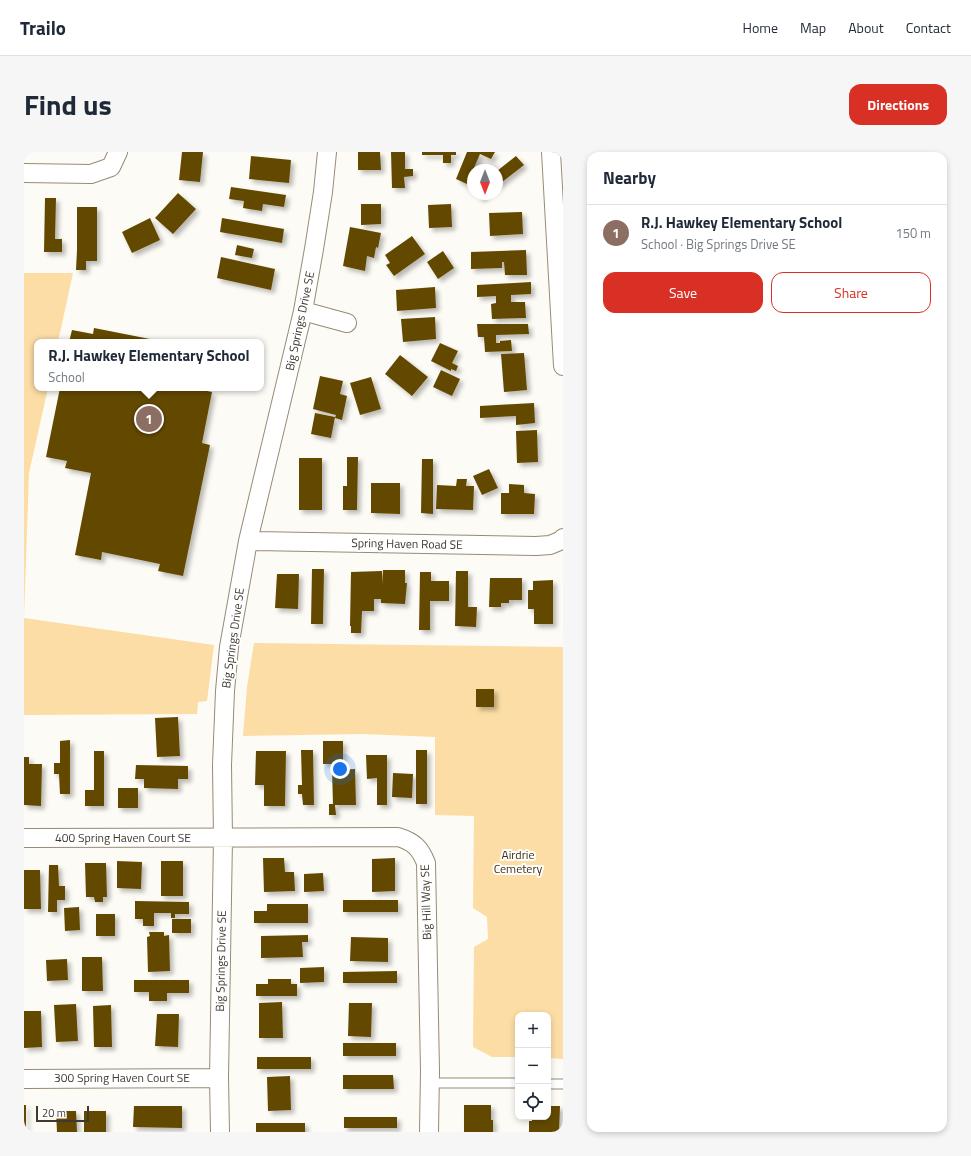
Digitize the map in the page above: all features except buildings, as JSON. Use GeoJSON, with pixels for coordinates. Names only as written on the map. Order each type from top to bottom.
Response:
{"type":"FeatureCollection","features":[{"type":"Feature","properties":{"kind":"street"},"geometry":{"type":"LineString","coordinates":[[24,173],[91,174],[111,167],[118,152]]}},
{"type":"Feature","properties":{"kind":"street","name":"Big Springs Drive SE"},"geometry":{"type":"LineString","coordinates":[[220,1132],[219,1078],[223,838],[222,765],[225,692],[229,647],[248,541],[303,311],[323,192],[327,152]]}},
{"type":"Feature","properties":{"kind":"street"},"geometry":{"type":"LineString","coordinates":[[551,152],[563,366]]}},
{"type":"Feature","properties":{"kind":"street"},"geometry":{"type":"LineString","coordinates":[[303,311],[347,323]]}},
{"type":"Feature","properties":{"kind":"street","name":"Spring Haven Road SE"},"geometry":{"type":"LineString","coordinates":[[248,541],[536,546],[550,545],[562,540],[563,538]]}},
{"type":"Feature","properties":{"kind":"street","name":"Big Hill Way SE"},"geometry":{"type":"LineString","coordinates":[[223,838],[398,837],[408,840],[416,846],[426,863],[430,1083],[429,1132]]}},
{"type":"Feature","properties":{"kind":"street","name":"400 Spring Haven Court SE"},"geometry":{"type":"LineString","coordinates":[[24,838],[223,838]]}},
{"type":"Feature","properties":{"kind":"street","name":"300 Spring Haven Court SE"},"geometry":{"type":"LineString","coordinates":[[24,1079],[219,1078]]}},
{"type":"Feature","properties":{"kind":"lane"},"geometry":{"type":"LineString","coordinates":[[430,1083],[515,1083]]}},
{"type":"Feature","properties":{"kind":"lane"},"geometry":{"type":"LineString","coordinates":[[551,1084],[563,1084]]}},
{"type":"Feature","properties":{"kind":"green space"},"geometry":{"type":"Polygon","coordinates":[[[24,273],[73,273],[59,339],[34,339],[34,391],[47,391],[29,473],[24,618],[24,273]]]}},
{"type":"Feature","properties":{"kind":"green space"},"geometry":{"type":"Polygon","coordinates":[[[24,618],[214,645],[207,701],[198,702],[197,714],[24,715],[24,618]]]}},
{"type":"Feature","properties":{"kind":"green space","name":"Airdrie Cemetery"},"geometry":{"type":"Polygon","coordinates":[[[254,643],[563,647],[563,1059],[551,1058],[551,1012],[515,1012],[515,1057],[492,1057],[473,1047],[474,947],[488,939],[487,917],[473,908],[474,816],[435,815],[435,737],[363,734],[243,736],[247,687],[254,643]]]}},
{"type":"Feature","properties":{"kind":"place","name":"R.J. Hawkey Elementary School"},"geometry":{"type":"Point","coordinates":[149,419]}}]}
